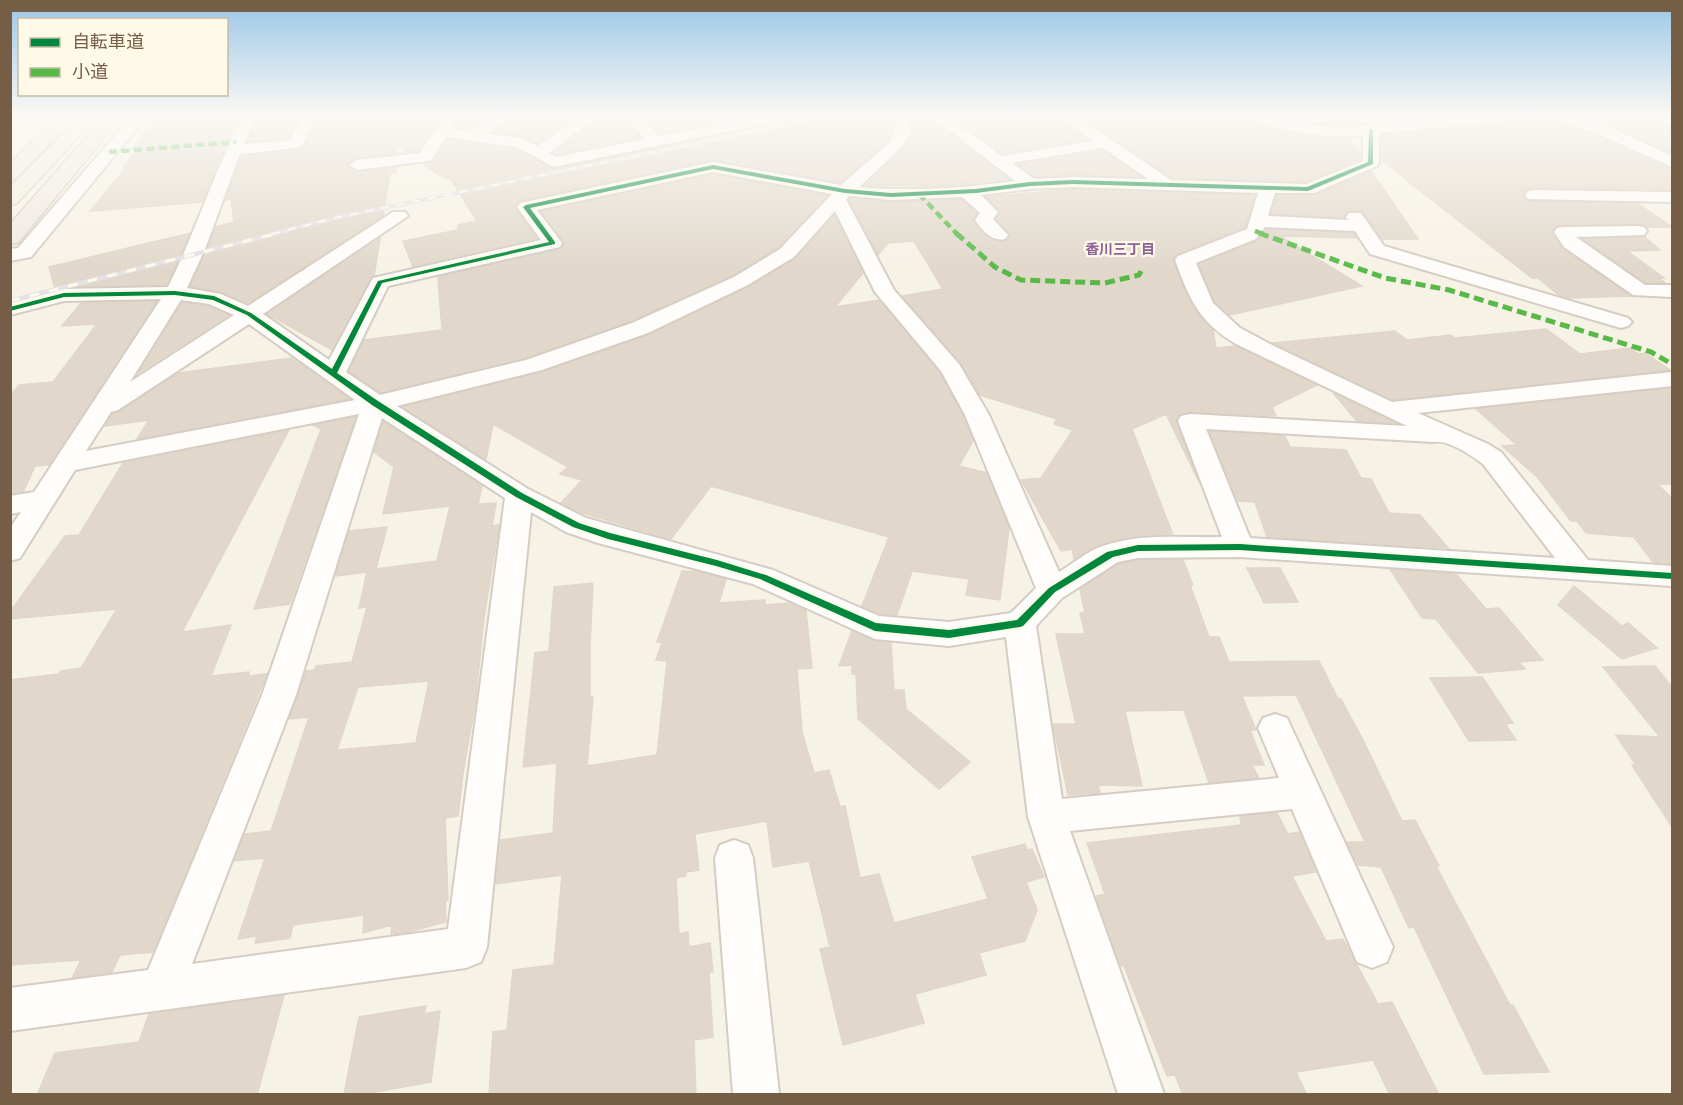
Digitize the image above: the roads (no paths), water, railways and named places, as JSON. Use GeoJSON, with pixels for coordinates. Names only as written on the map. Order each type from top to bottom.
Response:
{"type":"FeatureCollection","features":[{"type":"Feature","properties":{"kind":"highway"},"geometry":{"type":"LineString","coordinates":[[10,207],[54,167]]}},
{"type":"Feature","properties":{"kind":"highway"},"geometry":{"type":"LineString","coordinates":[[10,238],[68,167]]}},
{"type":"Feature","properties":{"kind":"main road"},"geometry":{"type":"LineString","coordinates":[[10,181],[24,167]]}},
{"type":"Feature","properties":{"kind":"main road"},"geometry":{"type":"LineString","coordinates":[[10,199],[41,167]]}},
{"type":"Feature","properties":{"kind":"street"},"geometry":{"type":"LineString","coordinates":[[10,269],[17,254],[95,167]]}},
{"type":"Feature","properties":{"kind":"street"},"geometry":{"type":"LineString","coordinates":[[10,551],[175,293],[195,252],[226,167]]}},
{"type":"Feature","properties":{"kind":"street"},"geometry":{"type":"LineString","coordinates":[[334,373],[380,282],[553,243],[526,207],[713,167],[841,195],[891,195],[967,192],[1030,184],[1073,182],[1308,189],[1362,167]]}},
{"type":"Feature","properties":{"kind":"street"},"geometry":{"type":"LineString","coordinates":[[68,463],[375,403],[534,365],[640,328],[741,281],[787,253],[841,195],[872,167]]}},
{"type":"Feature","properties":{"kind":"street"},"geometry":{"type":"LineString","coordinates":[[1006,167],[1030,184]]}},
{"type":"Feature","properties":{"kind":"street"},"geometry":{"type":"LineString","coordinates":[[1140,167],[1167,185]]}},
{"type":"Feature","properties":{"kind":"street"},"geometry":{"type":"LineString","coordinates":[[1268,189],[1255,231],[1185,260],[1195,289],[1205,307],[1224,326],[1258,347],[1479,449],[1492,458],[1578,568]]}},
{"type":"Feature","properties":{"kind":"street"},"geometry":{"type":"LineString","coordinates":[[967,192],[989,212],[984,220],[999,235]]}},
{"type":"Feature","properties":{"kind":"street"},"geometry":{"type":"LineString","coordinates":[[841,195],[885,292],[951,369],[977,415],[1052,590]]}},
{"type":"Feature","properties":{"kind":"street"},"geometry":{"type":"LineString","coordinates":[[1534,195],[1672,197]]}},
{"type":"Feature","properties":{"kind":"street"},"geometry":{"type":"LineString","coordinates":[[100,411],[399,216]]}},
{"type":"Feature","properties":{"kind":"street"},"geometry":{"type":"LineString","coordinates":[[1258,221],[1358,222],[1377,250],[1621,322]]}},
{"type":"Feature","properties":{"kind":"street"},"geometry":{"type":"LineString","coordinates":[[1638,231],[1563,232],[1571,243],[1640,291],[1672,291]]}},
{"type":"Feature","properties":{"kind":"street"},"geometry":{"type":"LineString","coordinates":[[10,309],[64,295],[175,293],[214,298],[249,314],[375,403],[519,495],[576,525],[608,536],[763,577],[875,627],[949,634],[1020,623],[1052,590],[1110,554],[1175,546],[1240,547],[1672,576]]}},
{"type":"Feature","properties":{"kind":"street"},"geometry":{"type":"LineString","coordinates":[[1389,409],[1672,379]]}},
{"type":"Feature","properties":{"kind":"street"},"geometry":{"type":"LineString","coordinates":[[161,989],[279,695],[375,403]]}},
{"type":"Feature","properties":{"kind":"street"},"geometry":{"type":"LineString","coordinates":[[1240,547],[1190,421],[1451,436]]}},
{"type":"Feature","properties":{"kind":"street"},"geometry":{"type":"LineString","coordinates":[[10,1010],[466,947],[519,495]]}},
{"type":"Feature","properties":{"kind":"street"},"geometry":{"type":"LineString","coordinates":[[10,505],[45,499]]}},
{"type":"Feature","properties":{"kind":"street"},"geometry":{"type":"LineString","coordinates":[[1020,623],[1046,817],[1142,1095]]}},
{"type":"Feature","properties":{"kind":"street"},"geometry":{"type":"LineString","coordinates":[[1275,728],[1372,946]]}},
{"type":"Feature","properties":{"kind":"street"},"geometry":{"type":"LineString","coordinates":[[1046,817],[1304,792]]}},
{"type":"Feature","properties":{"kind":"street"},"geometry":{"type":"LineString","coordinates":[[734,858],[756,1095]]}},
{"type":"Feature","properties":{"kind":"railway"},"geometry":{"type":"LineString","coordinates":[[272,234],[335,218],[584,167]]}},
{"type":"Feature","properties":{"kind":"railway"},"geometry":{"type":"LineString","coordinates":[[10,301],[278,233]]}},
{"type":"Feature","properties":{"kind":"district","name":"香川三丁目"},"geometry":{"type":"Point","coordinates":[1120,249]}}]}
